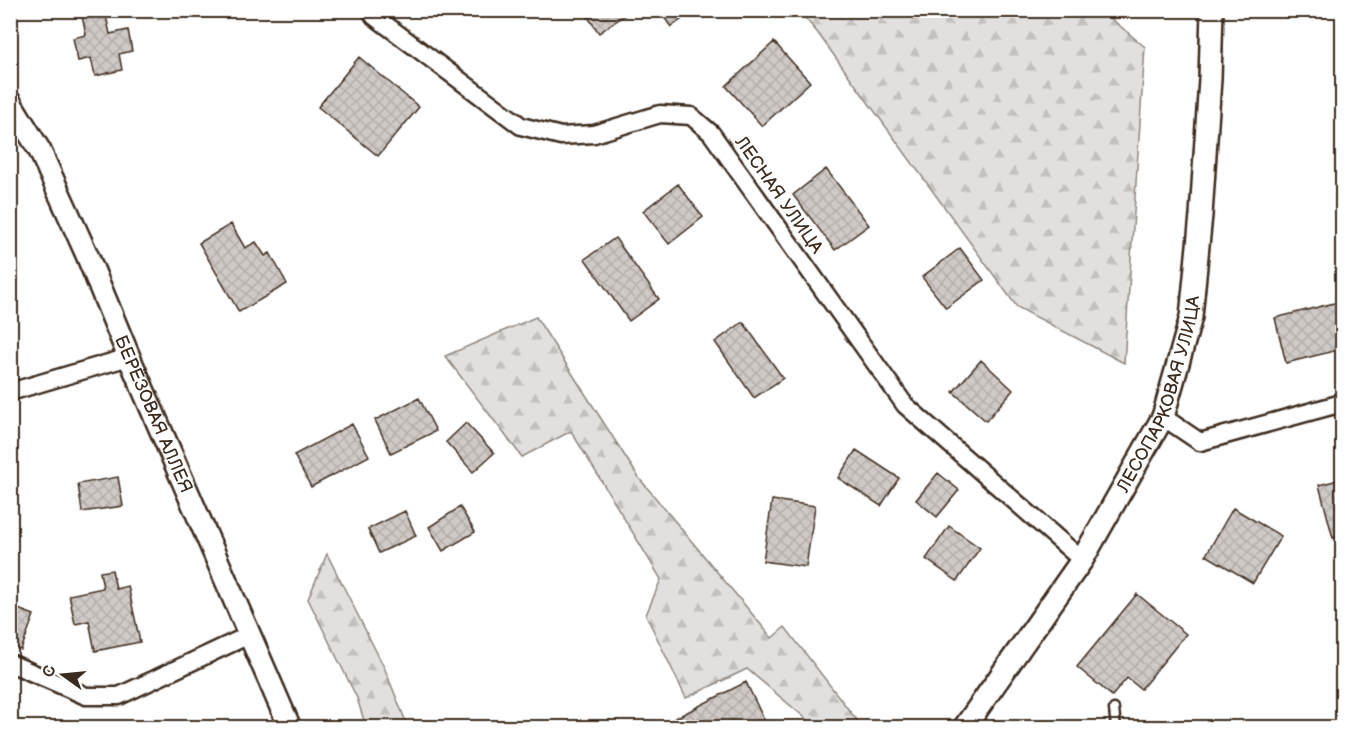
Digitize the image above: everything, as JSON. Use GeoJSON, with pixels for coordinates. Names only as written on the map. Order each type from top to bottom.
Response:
{"type":"FeatureCollection","features":[{"type":"Feature","properties":{"kind":"street","name":"ЛЕСНАЯ УЛИЦА"},"geometry":{"type":"LineString","coordinates":[[371,10],[374,16],[521,126],[561,136],[583,135],[594,134],[660,114],[691,116],[711,133],[905,405],[1082,560]]}},
{"type":"Feature","properties":{"kind":"street","name":"ЛЕСОПАРКОВАЯ УЛИЦА"},"geometry":{"type":"LineString","coordinates":[[964,728],[1082,560],[1163,417],[1191,316],[1201,215],[1212,10]]}},
{"type":"Feature","properties":{"kind":"street","name":"БЕРЁЗОВАЯ АЛЛЕЯ"},"geometry":{"type":"LineString","coordinates":[[10,102],[40,151],[87,255],[290,728]]}},
{"type":"Feature","properties":{"kind":"street"},"geometry":{"type":"LineString","coordinates":[[10,392],[129,357]]}},
{"type":"Feature","properties":{"kind":"street"},"geometry":{"type":"LineString","coordinates":[[1163,417],[1200,442],[1342,403]]}},
{"type":"Feature","properties":{"kind":"street"},"geometry":{"type":"LineString","coordinates":[[10,663],[86,696],[119,696],[249,635]]}},
{"type":"Feature","properties":{"kind":"lane"},"geometry":{"type":"LineString","coordinates":[[1114,709],[1116,728]]}},
{"type":"Feature","properties":{"kind":"green space"},"geometry":{"type":"Polygon","coordinates":[[[799,11],[1102,11],[1145,47],[1124,363],[1017,307],[817,32],[799,11]]]}},
{"type":"Feature","properties":{"kind":"green space"},"geometry":{"type":"Polygon","coordinates":[[[536,317],[639,478],[772,638],[785,627],[862,727],[816,727],[747,669],[686,698],[646,615],[661,579],[571,431],[522,457],[445,356],[536,317]]]}},
{"type":"Feature","properties":{"kind":"green space"},"geometry":{"type":"Polygon","coordinates":[[[327,554],[384,667],[408,727],[366,727],[357,698],[308,599],[327,554]]]}},
{"type":"Feature","properties":{"kind":"building"},"geometry":{"type":"Polygon","coordinates":[[[583,10],[632,10],[599,33],[583,10]]]}},
{"type":"Feature","properties":{"kind":"building"},"geometry":{"type":"Polygon","coordinates":[[[659,10],[695,10],[671,27],[659,10]]]}},
{"type":"Feature","properties":{"kind":"building"},"geometry":{"type":"Polygon","coordinates":[[[105,11],[110,34],[128,30],[132,51],[119,54],[122,70],[95,76],[91,58],[78,61],[73,38],[86,35],[82,16],[105,11]]]}},
{"type":"Feature","properties":{"kind":"building"},"geometry":{"type":"Polygon","coordinates":[[[774,42],[810,82],[762,126],[726,86],[774,42]]]}},
{"type":"Feature","properties":{"kind":"building"},"geometry":{"type":"Polygon","coordinates":[[[359,57],[419,107],[378,156],[318,107],[359,57]]]}},
{"type":"Feature","properties":{"kind":"building"},"geometry":{"type":"Polygon","coordinates":[[[826,169],[869,225],[835,250],[793,195],[826,169]]]}},
{"type":"Feature","properties":{"kind":"building"},"geometry":{"type":"Polygon","coordinates":[[[678,184],[703,217],[669,244],[643,211],[678,184]]]}},
{"type":"Feature","properties":{"kind":"building"},"geometry":{"type":"Polygon","coordinates":[[[231,224],[245,248],[256,242],[265,256],[270,253],[287,284],[239,312],[199,243],[231,224]]]}},
{"type":"Feature","properties":{"kind":"building"},"geometry":{"type":"Polygon","coordinates":[[[615,238],[659,299],[629,321],[585,259],[615,238]]]}},
{"type":"Feature","properties":{"kind":"building"},"geometry":{"type":"Polygon","coordinates":[[[960,248],[984,280],[946,308],[922,277],[960,248]]]}},
{"type":"Feature","properties":{"kind":"building"},"geometry":{"type":"Polygon","coordinates":[[[1342,301],[1342,349],[1286,363],[1275,318],[1342,301]]]}},
{"type":"Feature","properties":{"kind":"building"},"geometry":{"type":"Polygon","coordinates":[[[743,322],[783,378],[754,398],[715,342],[743,322]]]}},
{"type":"Feature","properties":{"kind":"building"},"geometry":{"type":"Polygon","coordinates":[[[981,360],[1013,390],[986,421],[953,392],[981,360]]]}},
{"type":"Feature","properties":{"kind":"building"},"geometry":{"type":"Polygon","coordinates":[[[419,398],[436,431],[391,453],[375,420],[419,398]]]}},
{"type":"Feature","properties":{"kind":"building"},"geometry":{"type":"Polygon","coordinates":[[[466,423],[494,453],[473,472],[446,442],[466,423]]]}},
{"type":"Feature","properties":{"kind":"building"},"geometry":{"type":"Polygon","coordinates":[[[352,424],[369,456],[311,487],[294,455],[352,424]]]}},
{"type":"Feature","properties":{"kind":"building"},"geometry":{"type":"Polygon","coordinates":[[[856,450],[899,478],[881,506],[838,478],[856,450]]]}},
{"type":"Feature","properties":{"kind":"building"},"geometry":{"type":"Polygon","coordinates":[[[938,473],[959,490],[937,517],[916,500],[938,473]]]}},
{"type":"Feature","properties":{"kind":"building"},"geometry":{"type":"Polygon","coordinates":[[[118,477],[123,506],[82,512],[78,484],[118,477]]]}},
{"type":"Feature","properties":{"kind":"building"},"geometry":{"type":"Polygon","coordinates":[[[1342,479],[1342,535],[1333,538],[1319,485],[1342,479]]]}},
{"type":"Feature","properties":{"kind":"building"},"geometry":{"type":"Polygon","coordinates":[[[772,500],[815,506],[806,567],[763,561],[772,500]]]}},
{"type":"Feature","properties":{"kind":"building"},"geometry":{"type":"Polygon","coordinates":[[[460,507],[475,532],[443,551],[429,527],[460,507]]]}},
{"type":"Feature","properties":{"kind":"building"},"geometry":{"type":"Polygon","coordinates":[[[1233,508],[1281,536],[1253,583],[1206,555],[1233,508]]]}},
{"type":"Feature","properties":{"kind":"building"},"geometry":{"type":"Polygon","coordinates":[[[405,511],[416,536],[379,553],[368,529],[405,511]]]}},
{"type":"Feature","properties":{"kind":"building"},"geometry":{"type":"Polygon","coordinates":[[[949,526],[980,548],[957,581],[926,559],[949,526]]]}},
{"type":"Feature","properties":{"kind":"building"},"geometry":{"type":"Polygon","coordinates":[[[112,570],[116,589],[128,586],[140,642],[95,651],[89,621],[75,624],[69,595],[103,588],[100,572],[112,570]]]}},
{"type":"Feature","properties":{"kind":"building"},"geometry":{"type":"Polygon","coordinates":[[[1137,594],[1186,634],[1141,689],[1127,678],[1112,696],[1077,667],[1137,594]]]}},
{"type":"Feature","properties":{"kind":"building"},"geometry":{"type":"Polygon","coordinates":[[[10,606],[34,615],[21,650],[10,646],[10,606]]]}},
{"type":"Feature","properties":{"kind":"building"},"geometry":{"type":"Polygon","coordinates":[[[746,682],[766,724],[759,728],[656,728],[746,682]]]}}]}
